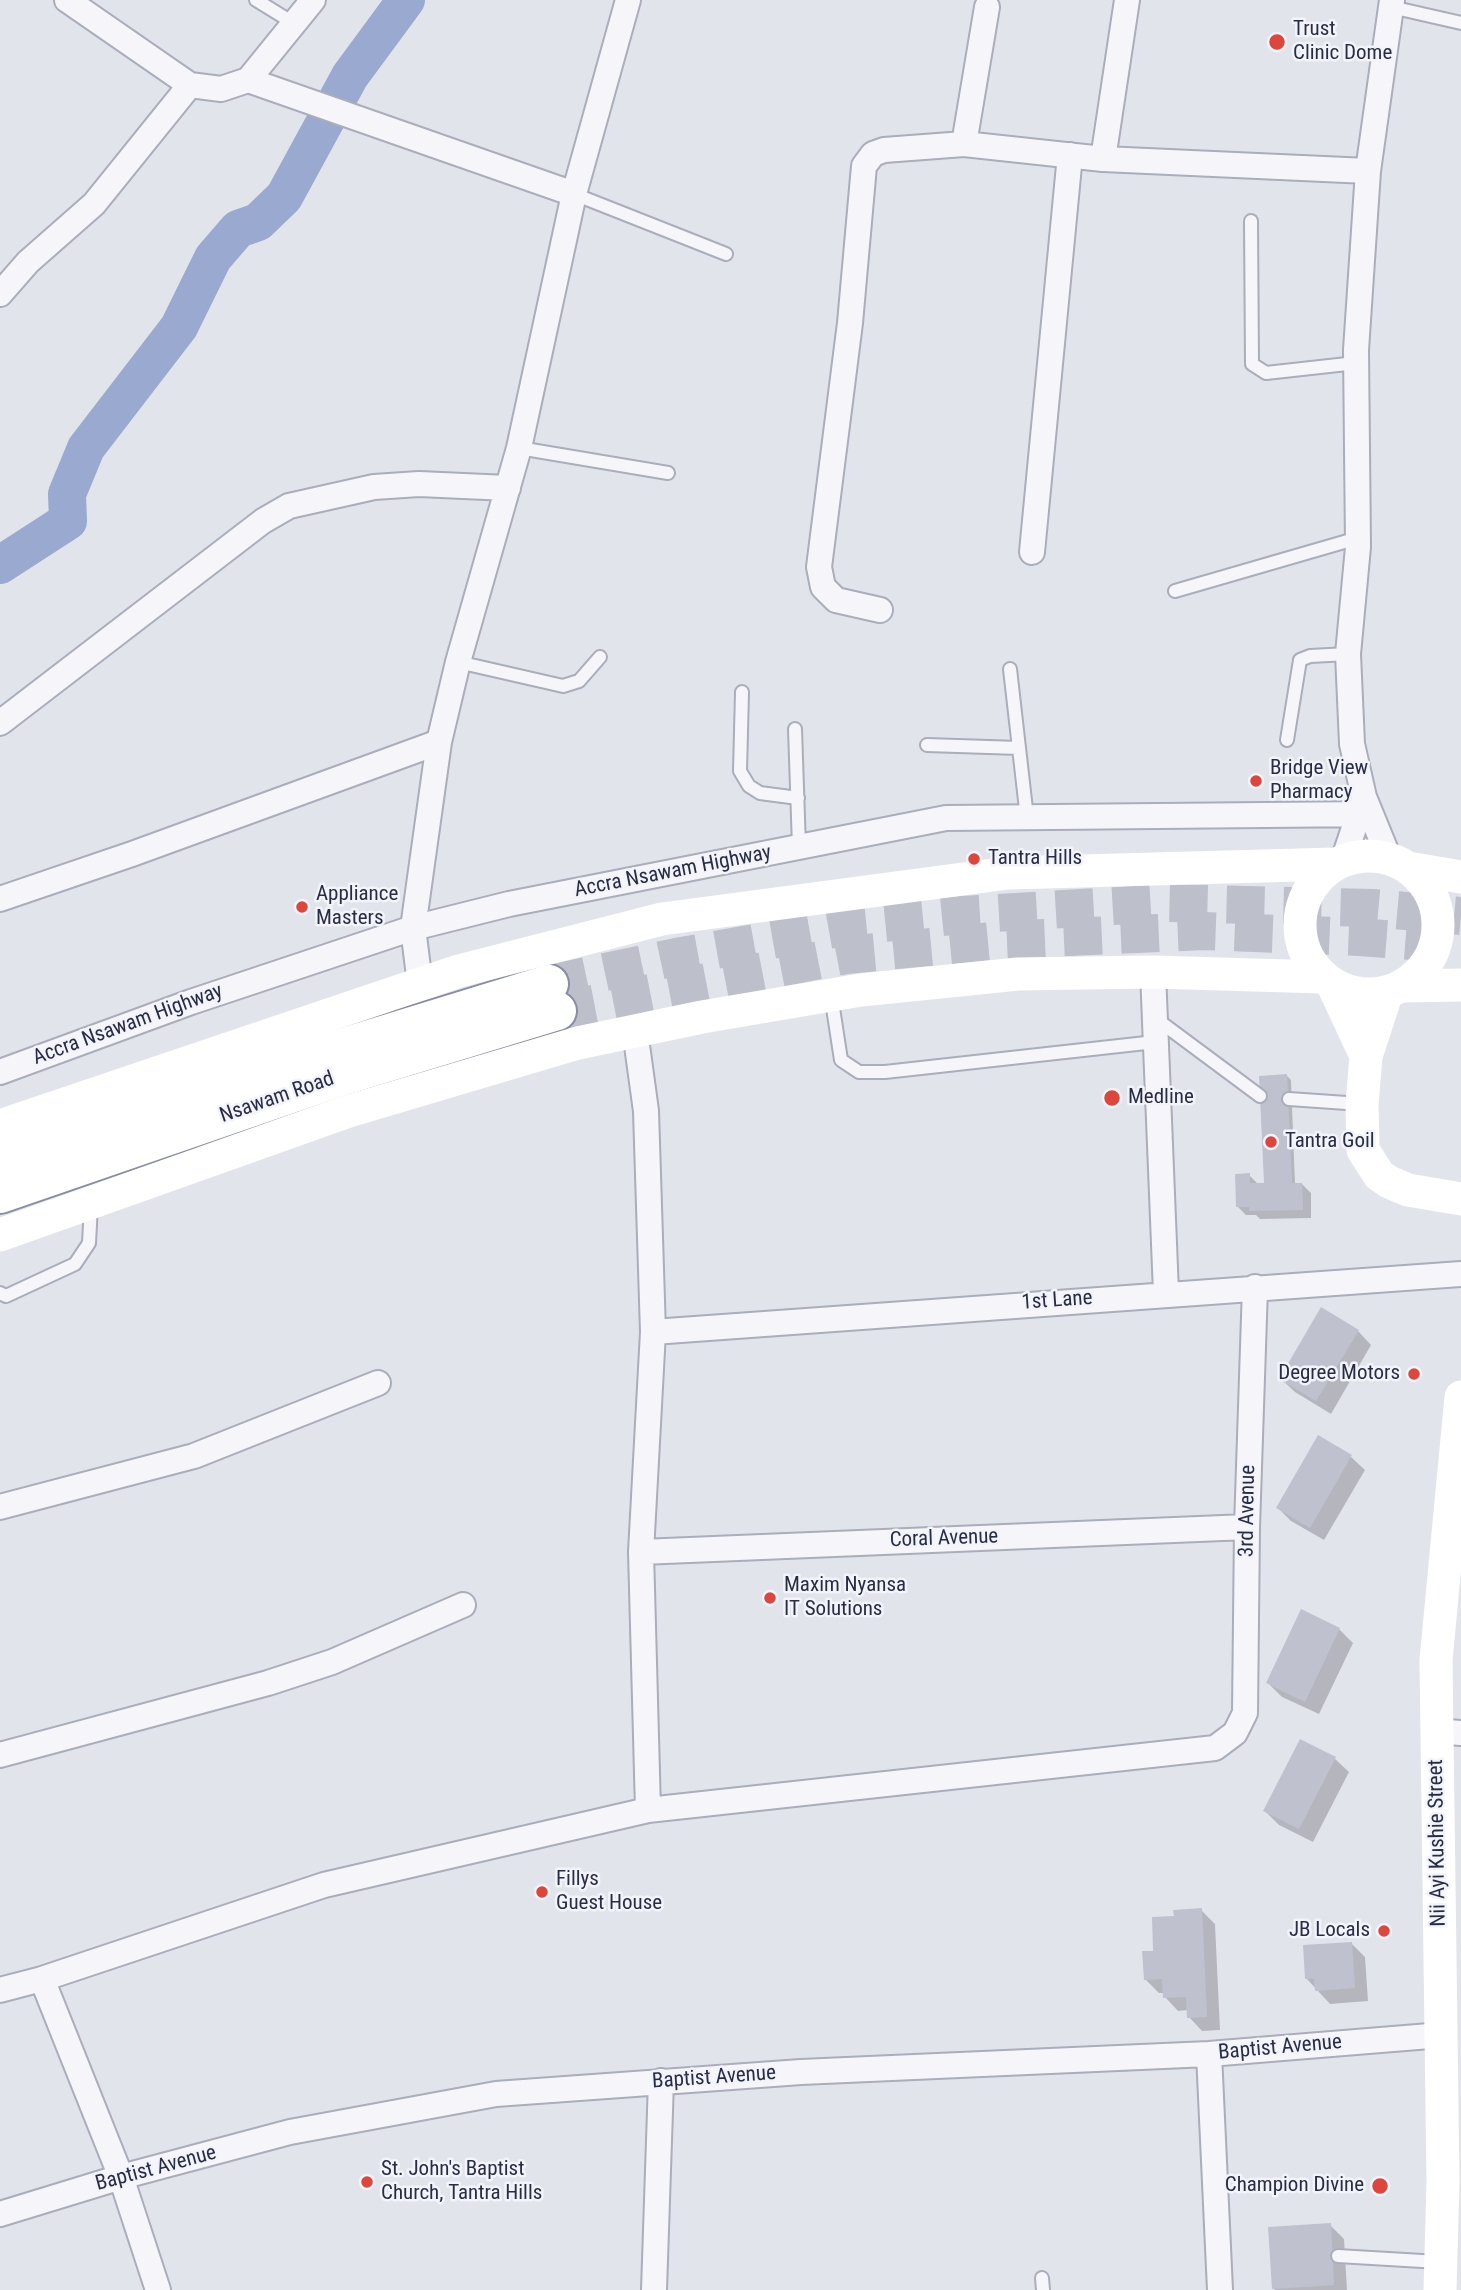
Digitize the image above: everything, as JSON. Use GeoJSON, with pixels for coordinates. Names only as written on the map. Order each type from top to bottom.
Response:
{"type":"FeatureCollection","features":[{"type":"Feature","properties":{"kind":"highway","name":"Nsawam Road"},"geometry":{"type":"LineString","coordinates":[[0,1162],[331,1051],[553,998],[343,1076],[0,1194]]}},
{"type":"Feature","properties":{"kind":"main road"},"geometry":{"type":"LineString","coordinates":[[0,1126],[420,984],[662,919],[886,887],[1008,873],[1339,862],[1358,856],[1461,877]]}},
{"type":"Feature","properties":{"kind":"main road"},"geometry":{"type":"LineString","coordinates":[[1339,862],[1308,892],[1300,918],[1303,946],[1328,981],[1366,1056]]}},
{"type":"Feature","properties":{"kind":"main road"},"geometry":{"type":"LineString","coordinates":[[1399,863],[1432,895],[1438,917],[1437,940],[1428,962],[1395,989],[1366,1056],[1362,1104],[1363,1150],[1379,1175],[1408,1190],[1461,1199]]}},
{"type":"Feature","properties":{"kind":"main road"},"geometry":{"type":"LineString","coordinates":[[0,1235],[349,1111],[485,1069],[635,1031],[831,995],[1018,974],[1153,972],[1328,981],[1350,992],[1369,995],[1395,989],[1461,985]]}},
{"type":"Feature","properties":{"kind":"main road","name":"Nii Ayi Kushie Street"},"geometry":{"type":"LineString","coordinates":[[1441,2276],[1452,2183],[1442,2035],[1451,1952],[1448,1732],[1436,1660],[1442,1574],[1461,1397]]}},
{"type":"Feature","properties":{"kind":"street"},"geometry":{"type":"LineString","coordinates":[[67,0],[190,86],[220,89],[248,80],[313,0]]}},
{"type":"Feature","properties":{"kind":"street"},"geometry":{"type":"LineString","coordinates":[[420,984],[413,928],[439,742],[458,662],[519,448],[574,194],[628,0]]}},
{"type":"Feature","properties":{"kind":"street"},"geometry":{"type":"LineString","coordinates":[[1103,159],[1127,0]]}},
{"type":"Feature","properties":{"kind":"street"},"geometry":{"type":"LineString","coordinates":[[1391,4],[1368,171],[1356,363],[1358,538],[1348,654],[1352,744],[1364,808],[1399,863]]}},
{"type":"Feature","properties":{"kind":"street"},"geometry":{"type":"LineString","coordinates":[[964,144],[987,7]]}},
{"type":"Feature","properties":{"kind":"street"},"geometry":{"type":"LineString","coordinates":[[248,80],[574,194]]}},
{"type":"Feature","properties":{"kind":"street"},"geometry":{"type":"LineString","coordinates":[[0,294],[28,262],[94,204],[190,86]]}},
{"type":"Feature","properties":{"kind":"street"},"geometry":{"type":"LineString","coordinates":[[880,610],[836,600],[823,587],[819,567],[850,323],[864,166],[873,154],[884,150],[964,144],[1103,159],[1368,171]]}},
{"type":"Feature","properties":{"kind":"street"},"geometry":{"type":"LineString","coordinates":[[1032,552],[1070,155]]}},
{"type":"Feature","properties":{"kind":"street"},"geometry":{"type":"LineString","coordinates":[[0,723],[263,521],[289,506],[374,487],[419,484],[508,488]]}},
{"type":"Feature","properties":{"kind":"street"},"geometry":{"type":"LineString","coordinates":[[0,899],[439,742]]}},
{"type":"Feature","properties":{"kind":"street"},"geometry":{"type":"LineString","coordinates":[[1339,862],[1364,808]]}},
{"type":"Feature","properties":{"kind":"street","name":"Accra Nsawam Highway"},"geometry":{"type":"LineString","coordinates":[[0,1072],[191,1002],[413,928],[509,904],[946,818],[1364,808]]}},
{"type":"Feature","properties":{"kind":"street"},"geometry":{"type":"LineString","coordinates":[[1153,972],[1166,1293]]}},
{"type":"Feature","properties":{"kind":"street"},"geometry":{"type":"LineString","coordinates":[[0,1990],[42,1979],[324,1885],[648,1810],[641,1552],[653,1332],[646,1111],[635,1031]]}},
{"type":"Feature","properties":{"kind":"street","name":"1st Lane"},"geometry":{"type":"LineString","coordinates":[[653,1332],[1461,1273]]}},
{"type":"Feature","properties":{"kind":"street","name":"3rd Avenue"},"geometry":{"type":"LineString","coordinates":[[648,1810],[1215,1748],[1235,1733],[1245,1713],[1247,1527],[1255,1287]]}},
{"type":"Feature","properties":{"kind":"street"},"geometry":{"type":"LineString","coordinates":[[0,1507],[194,1456],[378,1383]]}},
{"type":"Feature","properties":{"kind":"street","name":"Coral Avenue"},"geometry":{"type":"LineString","coordinates":[[641,1552],[1247,1527]]}},
{"type":"Feature","properties":{"kind":"street"},"geometry":{"type":"LineString","coordinates":[[0,1755],[306,1671],[463,1605]]}},
{"type":"Feature","properties":{"kind":"street"},"geometry":{"type":"LineString","coordinates":[[42,1979],[121,2177],[159,2290]]}},
{"type":"Feature","properties":{"kind":"street","name":"Baptist Avenue"},"geometry":{"type":"LineString","coordinates":[[0,2214],[121,2177],[290,2133],[399,2110],[496,2094],[661,2081],[1209,2054],[1442,2035]]}},
{"type":"Feature","properties":{"kind":"street"},"geometry":{"type":"LineString","coordinates":[[1209,2054],[1220,2290]]}},
{"type":"Feature","properties":{"kind":"street"},"geometry":{"type":"LineString","coordinates":[[654,2290],[661,2081]]}},
{"type":"Feature","properties":{"kind":"lane"},"geometry":{"type":"LineString","coordinates":[[256,0],[295,24]]}},
{"type":"Feature","properties":{"kind":"lane"},"geometry":{"type":"LineString","coordinates":[[1391,4],[1461,23]]}},
{"type":"Feature","properties":{"kind":"lane"},"geometry":{"type":"LineString","coordinates":[[574,194],[726,254]]}},
{"type":"Feature","properties":{"kind":"lane"},"geometry":{"type":"LineString","coordinates":[[1251,221],[1252,364],[1266,373],[1356,363]]}},
{"type":"Feature","properties":{"kind":"lane"},"geometry":{"type":"LineString","coordinates":[[519,448],[668,473]]}},
{"type":"Feature","properties":{"kind":"lane"},"geometry":{"type":"LineString","coordinates":[[1175,591],[1358,538]]}},
{"type":"Feature","properties":{"kind":"lane"},"geometry":{"type":"LineString","coordinates":[[1287,740],[1300,660],[1310,656],[1348,654]]}},
{"type":"Feature","properties":{"kind":"lane"},"geometry":{"type":"LineString","coordinates":[[458,662],[562,685],[579,681],[600,657]]}},
{"type":"Feature","properties":{"kind":"lane"},"geometry":{"type":"LineString","coordinates":[[1010,669],[1027,818]]}},
{"type":"Feature","properties":{"kind":"lane"},"geometry":{"type":"LineString","coordinates":[[741,692],[740,771],[749,786],[760,793],[798,798]]}},
{"type":"Feature","properties":{"kind":"lane"},"geometry":{"type":"LineString","coordinates":[[795,729],[799,847]]}},
{"type":"Feature","properties":{"kind":"lane"},"geometry":{"type":"LineString","coordinates":[[927,745],[1019,748]]}},
{"type":"Feature","properties":{"kind":"lane"},"geometry":{"type":"LineString","coordinates":[[831,995],[841,1060],[859,1072],[885,1072],[1155,1030],[1260,1097]]}},
{"type":"Feature","properties":{"kind":"lane"},"geometry":{"type":"LineString","coordinates":[[1289,1099],[1362,1104]]}},
{"type":"Feature","properties":{"kind":"lane"},"geometry":{"type":"LineString","coordinates":[[0,1293],[6,1296],[75,1264],[89,1243],[91,1203]]}},
{"type":"Feature","properties":{"kind":"lane"},"geometry":{"type":"LineString","coordinates":[[1338,2256],[1441,2276]]}},
{"type":"Feature","properties":{"kind":"building"},"geometry":{"type":"Polygon","coordinates":[[[1287,1074],[1292,1183],[1302,1183],[1303,1210],[1249,1211],[1249,1207],[1236,1207],[1235,1174],[1250,1173],[1250,1183],[1264,1183],[1259,1076],[1287,1074]]]}},
{"type":"Feature","properties":{"kind":"building"},"geometry":{"type":"Polygon","coordinates":[[[1321,1307],[1359,1330],[1316,1401],[1279,1379],[1321,1307]]]}},
{"type":"Feature","properties":{"kind":"building"},"geometry":{"type":"Polygon","coordinates":[[[1318,1435],[1352,1455],[1310,1528],[1276,1508],[1318,1435]]]}},
{"type":"Feature","properties":{"kind":"building"},"geometry":{"type":"Polygon","coordinates":[[[1301,1609],[1340,1628],[1305,1702],[1266,1683],[1301,1609]]]}},
{"type":"Feature","properties":{"kind":"building"},"geometry":{"type":"Polygon","coordinates":[[[1300,1739],[1336,1757],[1299,1829],[1263,1811],[1300,1739]]]}},
{"type":"Feature","properties":{"kind":"building"},"geometry":{"type":"Polygon","coordinates":[[[1202,1908],[1207,2017],[1187,2018],[1186,1997],[1163,1998],[1162,1979],[1144,1980],[1142,1951],[1153,1951],[1152,1917],[1174,1916],[1173,1910],[1202,1908]]]}},
{"type":"Feature","properties":{"kind":"building"},"geometry":{"type":"Polygon","coordinates":[[[1352,1942],[1355,1988],[1315,1991],[1314,1979],[1305,1979],[1303,1945],[1352,1942]]]}},
{"type":"Feature","properties":{"kind":"building"},"geometry":{"type":"Polygon","coordinates":[[[1331,2223],[1334,2285],[1272,2289],[1268,2227],[1331,2223]]]}},
{"type":"Feature","properties":{"kind":"waterway"},"geometry":{"type":"LineString","coordinates":[[0,565],[68,521],[67,494],[86,448],[179,327],[213,258],[238,229],[258,222],[284,197],[350,76],[406,0]]}},
{"type":"Feature","properties":{"kind":"tunnel"},"geometry":{"type":"LineString","coordinates":[[549,984],[676,957],[844,927],[963,915],[1166,903],[1373,908],[1461,916]]}},
{"type":"Feature","properties":{"kind":"tunnel"},"geometry":{"type":"LineString","coordinates":[[557,1011],[846,955],[1002,940],[1204,931],[1360,937],[1461,945]]}},
{"type":"Feature","properties":{"kind":"place","name":"Trust Clinic Dome"},"geometry":{"type":"Point","coordinates":[1277,42]}},
{"type":"Feature","properties":{"kind":"place","name":"Bridge View Pharmacy"},"geometry":{"type":"Point","coordinates":[1256,781]}},
{"type":"Feature","properties":{"kind":"place","name":"Tantra Hills"},"geometry":{"type":"Point","coordinates":[974,859]}},
{"type":"Feature","properties":{"kind":"place","name":"Appliance Masters"},"geometry":{"type":"Point","coordinates":[302,907]}},
{"type":"Feature","properties":{"kind":"place","name":"Medline"},"geometry":{"type":"Point","coordinates":[1112,1098]}},
{"type":"Feature","properties":{"kind":"place","name":"Tantra Goil"},"geometry":{"type":"Point","coordinates":[1271,1142]}},
{"type":"Feature","properties":{"kind":"place","name":"Degree Motors"},"geometry":{"type":"Point","coordinates":[1414,1374]}},
{"type":"Feature","properties":{"kind":"place","name":"Maxim Nyansa IT Solutions"},"geometry":{"type":"Point","coordinates":[770,1598]}},
{"type":"Feature","properties":{"kind":"place","name":"Fillys Guest House"},"geometry":{"type":"Point","coordinates":[542,1892]}},
{"type":"Feature","properties":{"kind":"place","name":"JB Locals"},"geometry":{"type":"Point","coordinates":[1384,1931]}},
{"type":"Feature","properties":{"kind":"place","name":"St. John's Baptist Church, Tantra Hills"},"geometry":{"type":"Point","coordinates":[367,2182]}},
{"type":"Feature","properties":{"kind":"place","name":"Champion Divine"},"geometry":{"type":"Point","coordinates":[1380,2186]}}]}
